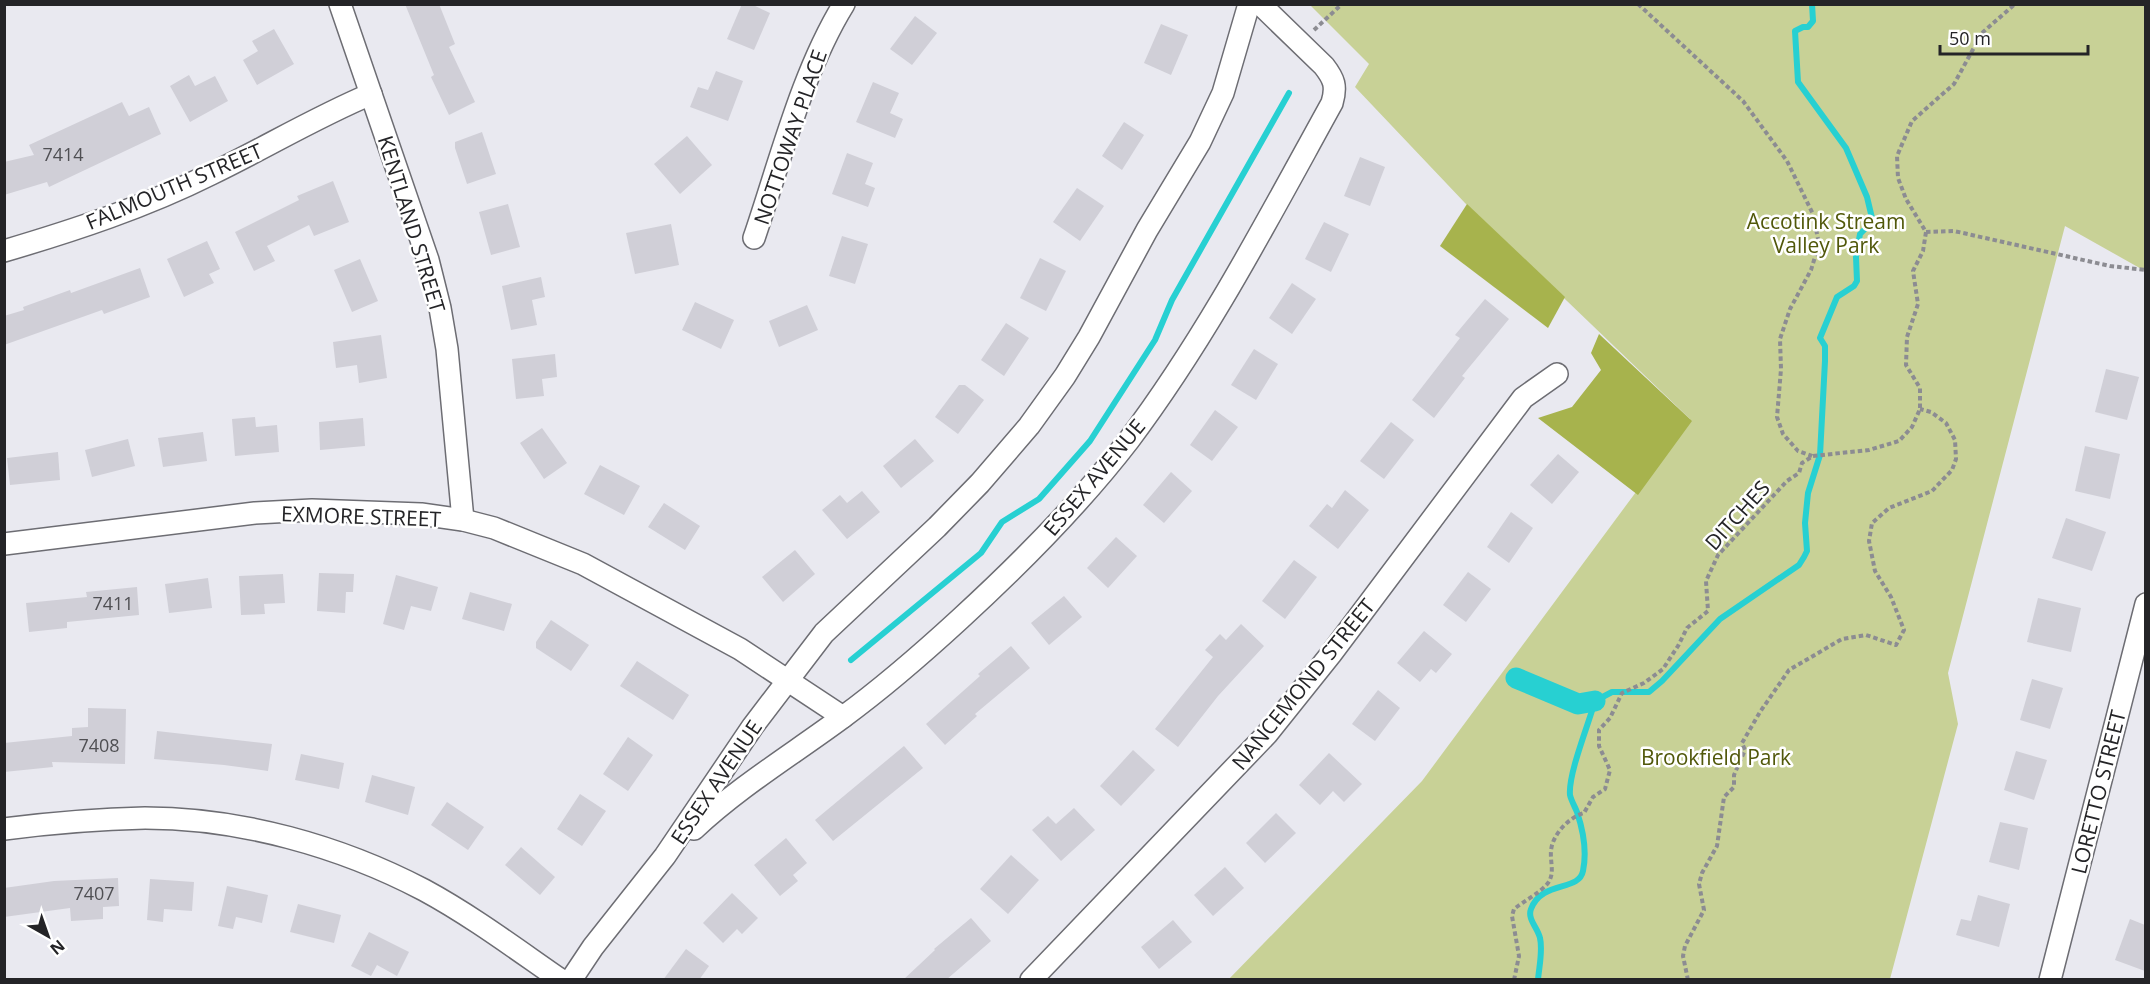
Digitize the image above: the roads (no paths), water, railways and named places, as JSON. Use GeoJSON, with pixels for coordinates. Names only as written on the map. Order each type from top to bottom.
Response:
{"type":"FeatureCollection","features":[{"type":"Feature","properties":{"kind":"street","name":"KENTLAND STREET"},"geometry":{"type":"LineString","coordinates":[[340,4],[428,260],[440,309],[447,349],[463,520]]}},
{"type":"Feature","properties":{"kind":"street","name":"NOTTOWAY PLACE"},"geometry":{"type":"LineString","coordinates":[[754,238],[807,79],[822,43],[844,4]]}},
{"type":"Feature","properties":{"kind":"street","name":"ESSEX AVENUE"},"geometry":{"type":"LineString","coordinates":[[571,980],[593,947],[665,856],[753,726],[824,633],[937,527],[980,483],[1029,426],[1065,376],[1147,230],[1200,142],[1222,93],[1249,4]]}},
{"type":"Feature","properties":{"kind":"street","name":"ESSEX AVENUE"},"geometry":{"type":"LineString","coordinates":[[665,856],[712,812],[875,693],[959,620],[1028,554],[1082,497],[1129,440],[1180,367],[1242,267],[1332,103],[1335,86],[1333,78],[1260,4]]}},
{"type":"Feature","properties":{"kind":"street","name":"FALMOUTH STREET"},"geometry":{"type":"LineString","coordinates":[[4,251],[62,234],[209,176],[336,108],[371,94]]}},
{"type":"Feature","properties":{"kind":"street","name":"NANCEMOND STREET"},"geometry":{"type":"LineString","coordinates":[[1031,980],[1267,734],[1332,654],[1523,398],[1557,374]]}},
{"type":"Feature","properties":{"kind":"street","name":"EXMORE STREET"},"geometry":{"type":"LineString","coordinates":[[4,544],[255,513],[312,510],[422,514],[463,520],[494,528],[583,564],[740,649],[843,717]]}},
{"type":"Feature","properties":{"kind":"street","name":"LORETTO STREET"},"geometry":{"type":"LineString","coordinates":[[2050,980],[2145,604]]}},
{"type":"Feature","properties":{"kind":"street"},"geometry":{"type":"LineString","coordinates":[[4,829],[70,821],[146,818],[221,825],[308,843],[352,858],[425,891],[461,912],[561,980]]}},
{"type":"Feature","properties":{"kind":"waterway"},"geometry":{"type":"LineString","coordinates":[[1538,980],[1541,943],[1530,916],[1531,909],[1543,894],[1575,882],[1583,871],[1584,841],[1570,795],[1570,786],[1575,762],[1595,701],[1612,692],[1649,692],[1720,619],[1799,565],[1807,551],[1805,523],[1808,493],[1820,455],[1825,361],[1825,346],[1820,338],[1837,297],[1854,286],[1857,281],[1856,257],[1860,234],[1872,218],[1867,197],[1846,148],[1798,82],[1795,31],[1808,27],[1813,21],[1812,4]]}},
{"type":"Feature","properties":{"kind":"waterway"},"geometry":{"type":"LineString","coordinates":[[851,660],[981,553],[1002,522],[1039,499],[1090,441],[1155,340],[1172,300],[1289,93]]}},
{"type":"Feature","properties":{"kind":"waterway"},"geometry":{"type":"LineString","coordinates":[[1516,678],[1578,704],[1595,701]]}},
{"type":"Feature","properties":{"kind":"park label","name":"Accotink Stream Valley Park"},"geometry":{"type":"Point","coordinates":[1826,233]}},
{"type":"Feature","properties":{"kind":"park label","name":"Brookfield Park"},"geometry":{"type":"Point","coordinates":[1716,757]}}]}
